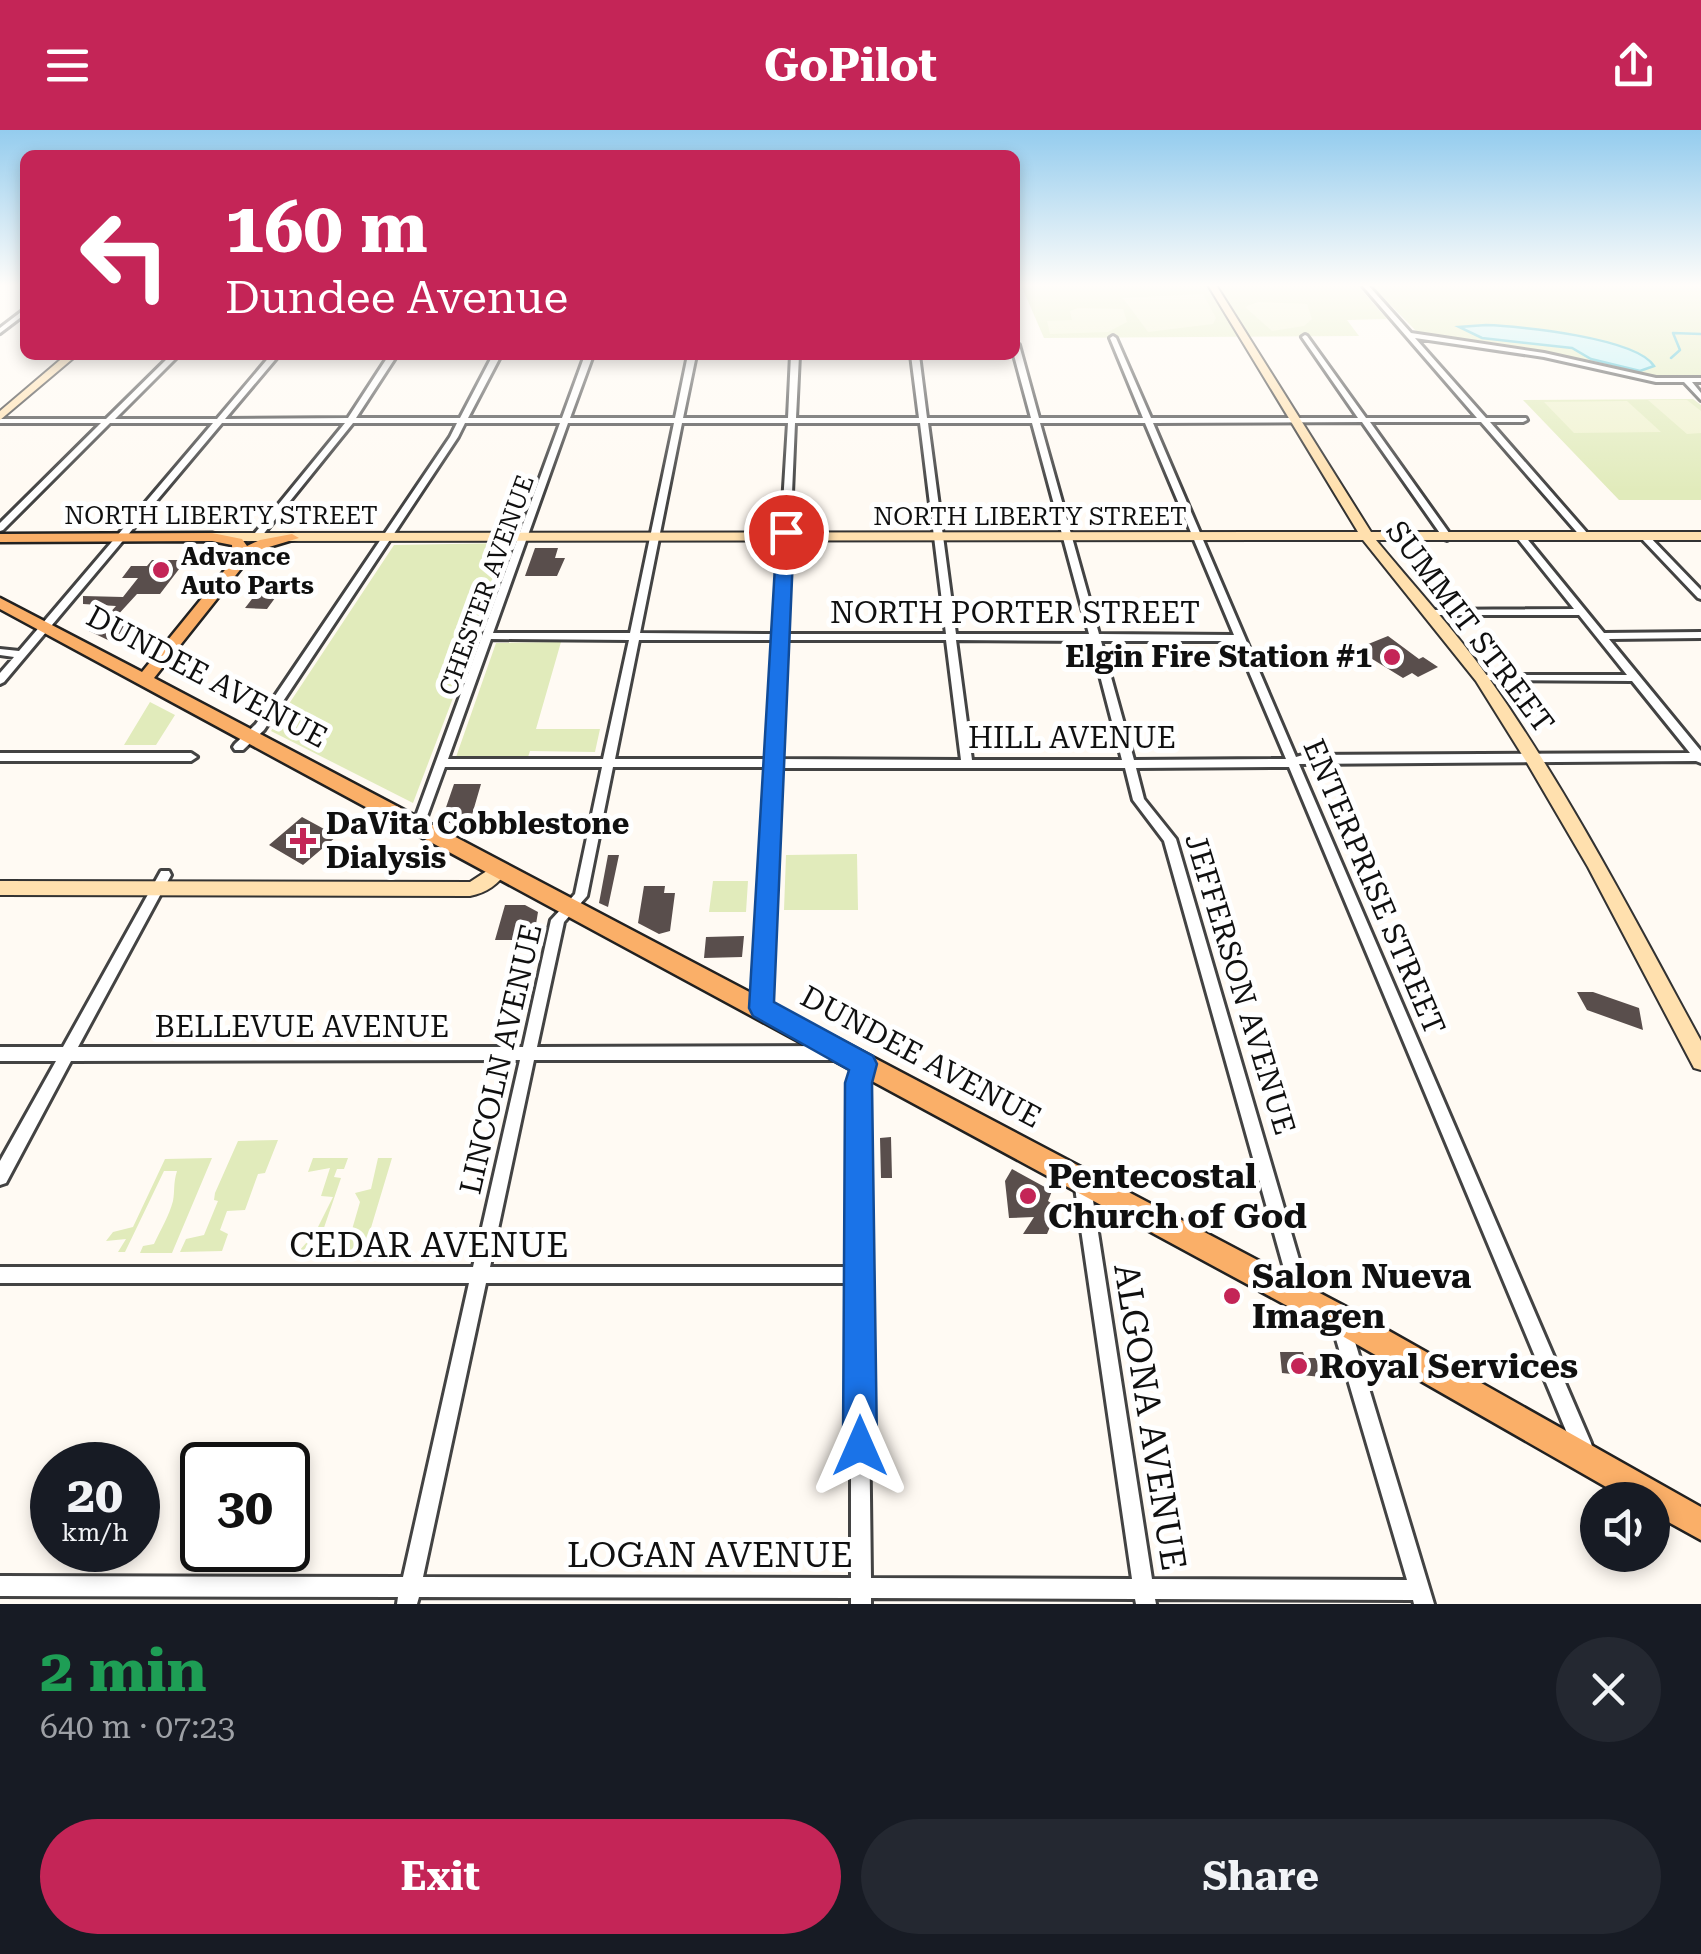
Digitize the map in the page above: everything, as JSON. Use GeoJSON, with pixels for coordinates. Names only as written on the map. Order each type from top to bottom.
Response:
{"type":"FeatureCollection","features":[{"type":"Feature","properties":{"kind":"main road","name":"SUMMIT STREET"},"geometry":{"type":"LineString","coordinates":[[1253,354],[1368,538],[1481,678],[1532,757],[1594,862],[1701,1061]]}},
{"type":"Feature","properties":{"kind":"main road"},"geometry":{"type":"LineString","coordinates":[[0,419],[66,360]]}},
{"type":"Feature","properties":{"kind":"main road","name":"NORTH LIBERTY STREET"},"geometry":{"type":"LineString","coordinates":[[0,538],[1701,536]]}},
{"type":"Feature","properties":{"kind":"main road"},"geometry":{"type":"LineString","coordinates":[[212,538],[236,542],[241,548],[240,558]]}},
{"type":"Feature","properties":{"kind":"main road"},"geometry":{"type":"LineString","coordinates":[[144,680],[240,558],[264,543],[292,538]]}},
{"type":"Feature","properties":{"kind":"main road","name":"DUNDEE AVENUE"},"geometry":{"type":"LineString","coordinates":[[0,604],[144,680],[244,742],[418,827],[762,1008],[1340,1319],[1701,1524]]}},
{"type":"Feature","properties":{"kind":"main road"},"geometry":{"type":"LineString","coordinates":[[118,667],[160,656]]}},
{"type":"Feature","properties":{"kind":"main road"},"geometry":{"type":"LineString","coordinates":[[0,888],[161,882],[470,889],[499,870]]}},
{"type":"Feature","properties":{"kind":"street","name":"ENTERPRISE STREET"},"geometry":{"type":"LineString","coordinates":[[1120,354],[1587,1457]]}},
{"type":"Feature","properties":{"kind":"street"},"geometry":{"type":"LineString","coordinates":[[1317,354],[1447,537]]}},
{"type":"Feature","properties":{"kind":"street"},"geometry":{"type":"LineString","coordinates":[[1426,354],[1585,536]]}},
{"type":"Feature","properties":{"kind":"street"},"geometry":{"type":"LineString","coordinates":[[1533,354],[1652,379],[1701,380]]}},
{"type":"Feature","properties":{"kind":"street"},"geometry":{"type":"LineString","coordinates":[[0,528],[170,360]]}},
{"type":"Feature","properties":{"kind":"street"},"geometry":{"type":"LineString","coordinates":[[0,680],[272,360]]}},
{"type":"Feature","properties":{"kind":"street"},"geometry":{"type":"LineString","coordinates":[[258,535],[351,422],[390,360]]}},
{"type":"Feature","properties":{"kind":"street"},"geometry":{"type":"LineString","coordinates":[[244,742],[260,727],[463,421],[494,360]]}},
{"type":"Feature","properties":{"kind":"street","name":"CHESTER AVENUE"},"geometry":{"type":"LineString","coordinates":[[418,827],[588,360]]}},
{"type":"Feature","properties":{"kind":"street","name":"LINCOLN AVENUE"},"geometry":{"type":"LineString","coordinates":[[409,1595],[558,920],[581,896],[691,360]]}},
{"type":"Feature","properties":{"kind":"street"},"geometry":{"type":"LineString","coordinates":[[762,1008],[794,360]]}},
{"type":"Feature","properties":{"kind":"street"},"geometry":{"type":"LineString","coordinates":[[916,360],[967,763]]}},
{"type":"Feature","properties":{"kind":"street","name":"JEFFERSON AVENUE"},"geometry":{"type":"LineString","coordinates":[[1019,360],[1141,803],[1170,839],[1301,1300]]}},
{"type":"Feature","properties":{"kind":"street"},"geometry":{"type":"LineString","coordinates":[[1688,382],[1701,388]]}},
{"type":"Feature","properties":{"kind":"street"},"geometry":{"type":"LineString","coordinates":[[1688,382],[1701,398]]}},
{"type":"Feature","properties":{"kind":"street"},"geometry":{"type":"LineString","coordinates":[[0,419],[1524,420]]}},
{"type":"Feature","properties":{"kind":"street"},"geometry":{"type":"LineString","coordinates":[[1644,536],[1701,596]]}},
{"type":"Feature","properties":{"kind":"street"},"geometry":{"type":"LineString","coordinates":[[1521,537],[1576,612],[1602,636],[1700,758]]}},
{"type":"Feature","properties":{"kind":"street"},"geometry":{"type":"LineString","coordinates":[[1429,613],[1576,612]]}},
{"type":"Feature","properties":{"kind":"street"},"geometry":{"type":"LineString","coordinates":[[1602,636],[1701,635]]}},
{"type":"Feature","properties":{"kind":"street","name":"NORTH PORTER STREET"},"geometry":{"type":"LineString","coordinates":[[488,636],[1241,638]]}},
{"type":"Feature","properties":{"kind":"street"},"geometry":{"type":"LineString","coordinates":[[0,652],[21,654]]}},
{"type":"Feature","properties":{"kind":"street"},"geometry":{"type":"LineString","coordinates":[[1481,678],[1636,678]]}},
{"type":"Feature","properties":{"kind":"street"},"geometry":{"type":"LineString","coordinates":[[0,758],[191,758]]}},
{"type":"Feature","properties":{"kind":"street","name":"HILL AVENUE"},"geometry":{"type":"LineString","coordinates":[[442,763],[1130,764],[1700,758]]}},
{"type":"Feature","properties":{"kind":"street"},"geometry":{"type":"LineString","coordinates":[[0,1176],[161,882]]}},
{"type":"Feature","properties":{"kind":"street","name":"BELLEVUE AVENUE"},"geometry":{"type":"LineString","coordinates":[[0,1054],[853,1059]]}},
{"type":"Feature","properties":{"kind":"street"},"geometry":{"type":"LineString","coordinates":[[853,1059],[858,1083],[861,1596]]}},
{"type":"Feature","properties":{"kind":"street","name":"ALGONA AVENUE"},"geometry":{"type":"LineString","coordinates":[[1081,1180],[1145,1597]]}},
{"type":"Feature","properties":{"kind":"street","name":"CEDAR AVENUE"},"geometry":{"type":"LineString","coordinates":[[0,1276],[859,1275]]}},
{"type":"Feature","properties":{"kind":"street"},"geometry":{"type":"LineString","coordinates":[[1340,1319],[1422,1597]]}},
{"type":"Feature","properties":{"kind":"street","name":"LOGAN AVENUE"},"geometry":{"type":"LineString","coordinates":[[0,1586],[409,1595],[1422,1597]]}},
{"type":"Feature","properties":{"kind":"green space"},"geometry":{"type":"Polygon","coordinates":[[[1549,354],[1701,354],[1701,375],[1652,376],[1549,354]]]}},
{"type":"Feature","properties":{"kind":"green space"},"geometry":{"type":"Polygon","coordinates":[[[1693,399],[1701,405],[1701,500],[1619,500],[1523,400],[1693,399]]]}},
{"type":"Feature","properties":{"kind":"green space"},"geometry":{"type":"Polygon","coordinates":[[[1648,400],[1687,400],[1701,411],[1701,433],[1687,434],[1648,400]]]}},
{"type":"Feature","properties":{"kind":"green space"},"geometry":{"type":"Polygon","coordinates":[[[1627,401],[1661,432],[1574,433],[1544,402],[1627,401]]]}},
{"type":"Feature","properties":{"kind":"green space"},"geometry":{"type":"Polygon","coordinates":[[[512,543],[413,803],[271,731],[394,545],[512,543]]]}},
{"type":"Feature","properties":{"kind":"green space"},"geometry":{"type":"Polygon","coordinates":[[[561,642],[536,729],[600,729],[595,752],[530,751],[528,757],[456,757],[496,643],[561,642]]]}},
{"type":"Feature","properties":{"kind":"green space"},"geometry":{"type":"Polygon","coordinates":[[[150,702],[175,715],[156,745],[124,745],[150,702]]]}},
{"type":"Feature","properties":{"kind":"green space"},"geometry":{"type":"Polygon","coordinates":[[[857,854],[858,910],[784,910],[786,855],[857,854]]]}},
{"type":"Feature","properties":{"kind":"green space"},"geometry":{"type":"Polygon","coordinates":[[[713,881],[748,881],[746,912],[709,912],[713,881]]]}},
{"type":"Feature","properties":{"kind":"green space"},"geometry":{"type":"Polygon","coordinates":[[[278,1140],[265,1173],[258,1174],[245,1210],[227,1211],[220,1230],[228,1234],[222,1251],[180,1252],[186,1239],[204,1235],[218,1201],[214,1200],[215,1193],[238,1141],[278,1140]]]}},
{"type":"Feature","properties":{"kind":"green space"},"geometry":{"type":"Polygon","coordinates":[[[212,1158],[172,1253],[140,1253],[143,1246],[154,1244],[167,1217],[177,1171],[164,1171],[125,1252],[118,1252],[126,1239],[106,1241],[113,1232],[133,1227],[165,1159],[212,1158]]]}},
{"type":"Feature","properties":{"kind":"green space"},"geometry":{"type":"Polygon","coordinates":[[[313,1158],[348,1158],[344,1169],[337,1169],[334,1177],[341,1178],[316,1251],[299,1251],[315,1233],[333,1197],[321,1196],[330,1168],[308,1172],[313,1158]]]}},
{"type":"Feature","properties":{"kind":"green space"},"geometry":{"type":"Polygon","coordinates":[[[378,1158],[392,1158],[364,1251],[334,1251],[351,1233],[360,1202],[355,1193],[371,1189],[378,1158]]]}},
{"type":"Feature","properties":{"kind":"water"},"geometry":{"type":"Polygon","coordinates":[[[1582,354],[1638,354],[1654,366],[1640,371],[1582,354]]]}},
{"type":"Feature","properties":{"kind":"building"},"geometry":{"type":"Polygon","coordinates":[[[535,548],[558,548],[555,558],[565,558],[557,576],[525,576],[535,548]]]}},
{"type":"Feature","properties":{"kind":"building"},"geometry":{"type":"Polygon","coordinates":[[[152,560],[186,560],[160,594],[137,594],[115,618],[130,629],[110,641],[89,631],[111,618],[108,615],[116,606],[83,604],[83,596],[123,597],[138,578],[122,578],[131,566],[147,566],[152,560]]]}},
{"type":"Feature","properties":{"kind":"building"},"geometry":{"type":"Polygon","coordinates":[[[265,582],[286,583],[267,609],[245,608],[265,582]]]}},
{"type":"Feature","properties":{"kind":"building","name":"Elgin Fire Station #1"},"geometry":{"type":"Polygon","coordinates":[[[1388,636],[1419,659],[1423,657],[1438,667],[1418,677],[1412,673],[1403,678],[1356,649],[1388,636]]]}},
{"type":"Feature","properties":{"kind":"building"},"geometry":{"type":"Polygon","coordinates":[[[454,784],[481,784],[467,832],[442,819],[454,784]]]}},
{"type":"Feature","properties":{"kind":"building","name":"DaVita Cobblestone Dialysis"},"geometry":{"type":"Polygon","coordinates":[[[302,817],[337,836],[303,865],[269,845],[302,817]]]}},
{"type":"Feature","properties":{"kind":"building"},"geometry":{"type":"Polygon","coordinates":[[[608,855],[619,855],[608,907],[599,903],[608,855]]]}},
{"type":"Feature","properties":{"kind":"building"},"geometry":{"type":"Polygon","coordinates":[[[644,886],[665,886],[664,893],[675,893],[670,931],[659,934],[638,923],[644,886]]]}},
{"type":"Feature","properties":{"kind":"building"},"geometry":{"type":"Polygon","coordinates":[[[505,905],[525,905],[538,912],[536,924],[523,924],[513,940],[495,940],[505,905]]]}},
{"type":"Feature","properties":{"kind":"building"},"geometry":{"type":"Polygon","coordinates":[[[744,936],[742,957],[704,958],[706,937],[744,936]]]}},
{"type":"Feature","properties":{"kind":"building"},"geometry":{"type":"Polygon","coordinates":[[[1577,992],[1593,992],[1639,1008],[1643,1030],[1587,1010],[1577,992]]]}},
{"type":"Feature","properties":{"kind":"building"},"geometry":{"type":"Polygon","coordinates":[[[891,1137],[892,1178],[881,1178],[880,1138],[891,1137]]]}},
{"type":"Feature","properties":{"kind":"building","name":"Pentecostal Church of God"},"geometry":{"type":"Polygon","coordinates":[[[1012,1169],[1052,1191],[1048,1201],[1058,1208],[1047,1234],[1023,1234],[1034,1217],[1009,1218],[1005,1181],[1012,1169]]]}},
{"type":"Feature","properties":{"kind":"building","name":"Royal Services"},"geometry":{"type":"Polygon","coordinates":[[[1280,1352],[1303,1352],[1305,1358],[1316,1358],[1321,1377],[1282,1373],[1280,1352]]]}},
{"type":"Feature","properties":{"kind":"waterway"},"geometry":{"type":"LineString","coordinates":[[1671,358],[1676,354]]}},
{"type":"Feature","properties":{"kind":"place","name":"Advance Auto Parts"},"geometry":{"type":"Point","coordinates":[161,570]}},
{"type":"Feature","properties":{"kind":"place","name":"Elgin Fire Station #1"},"geometry":{"type":"Point","coordinates":[1392,657]}},
{"type":"Feature","properties":{"kind":"place","name":"DaVita Cobblestone Dialysis"},"geometry":{"type":"Point","coordinates":[303,841]}},
{"type":"Feature","properties":{"kind":"place","name":"Pentecostal Church of God"},"geometry":{"type":"Point","coordinates":[1028,1196]}},
{"type":"Feature","properties":{"kind":"place","name":"Salon Nueva Imagen"},"geometry":{"type":"Point","coordinates":[1232,1296]}},
{"type":"Feature","properties":{"kind":"place","name":"Royal Services"},"geometry":{"type":"Point","coordinates":[1299,1366]}},
{"type":"Feature","properties":{"kind":"route"},"geometry":{"type":"LineString","coordinates":[[786,532],[762,1008],[864,1064],[858,1083],[860,1446]]}}]}
